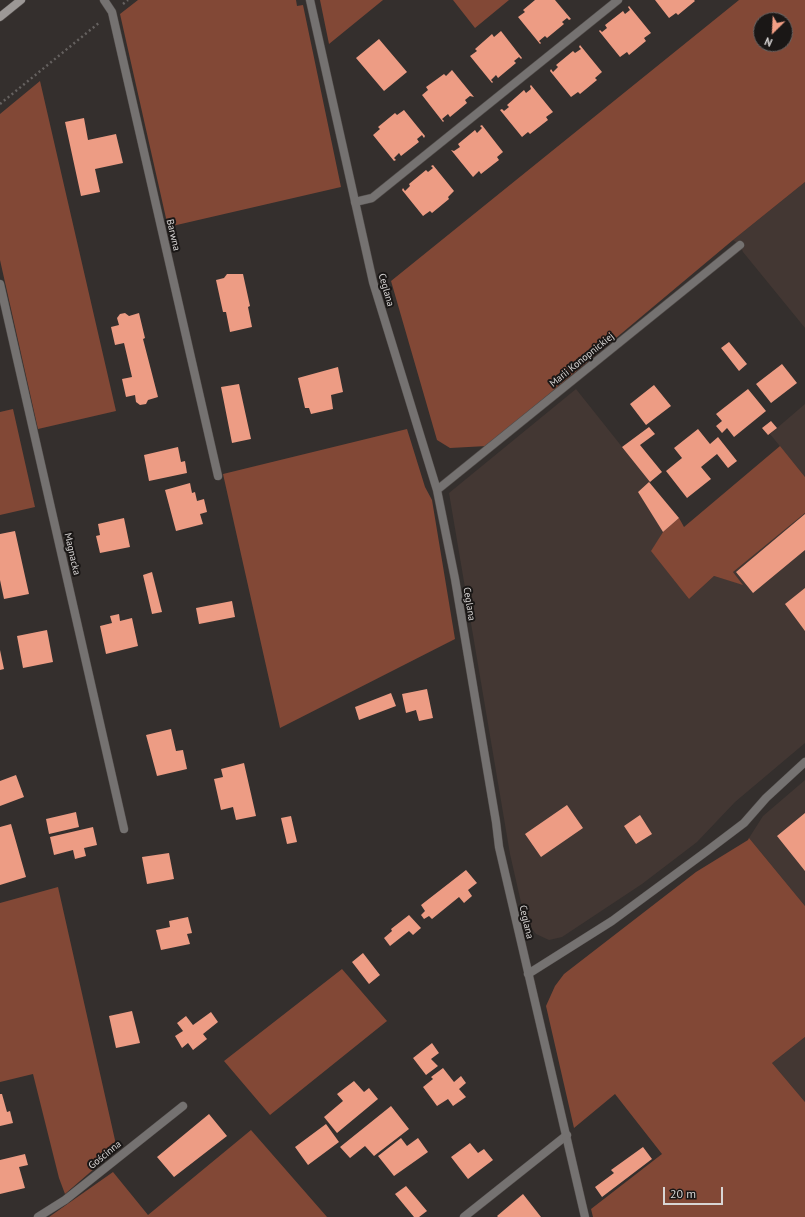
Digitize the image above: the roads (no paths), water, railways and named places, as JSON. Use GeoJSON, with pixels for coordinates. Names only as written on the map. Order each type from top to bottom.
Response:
{"type":"FeatureCollection","features":[{"type":"Feature","properties":{"kind":"main road"},"geometry":{"type":"LineString","coordinates":[[0,17],[21,0]]}},
{"type":"Feature","properties":{"kind":"street","name":"Barwna"},"geometry":{"type":"LineString","coordinates":[[104,0],[112,12],[218,476]]}},
{"type":"Feature","properties":{"kind":"street","name":"Ceglana"},"geometry":{"type":"LineString","coordinates":[[310,0],[373,282],[437,490],[455,579],[499,847],[585,1217]]}},
{"type":"Feature","properties":{"kind":"street"},"geometry":{"type":"LineString","coordinates":[[355,202],[372,198],[618,0]]}},
{"type":"Feature","properties":{"kind":"street","name":"Marii Konopnickiej"},"geometry":{"type":"LineString","coordinates":[[437,490],[740,245]]}},
{"type":"Feature","properties":{"kind":"street","name":"Magnacka"},"geometry":{"type":"LineString","coordinates":[[0,284],[124,829]]}},
{"type":"Feature","properties":{"kind":"street"},"geometry":{"type":"LineString","coordinates":[[528,974],[612,921],[744,823],[766,798],[805,762]]}},
{"type":"Feature","properties":{"kind":"street","name":"Gościnna"},"geometry":{"type":"LineString","coordinates":[[38,1217],[65,1200],[183,1106]]}},
{"type":"Feature","properties":{"kind":"street"},"geometry":{"type":"LineString","coordinates":[[464,1217],[567,1135]]}}]}
